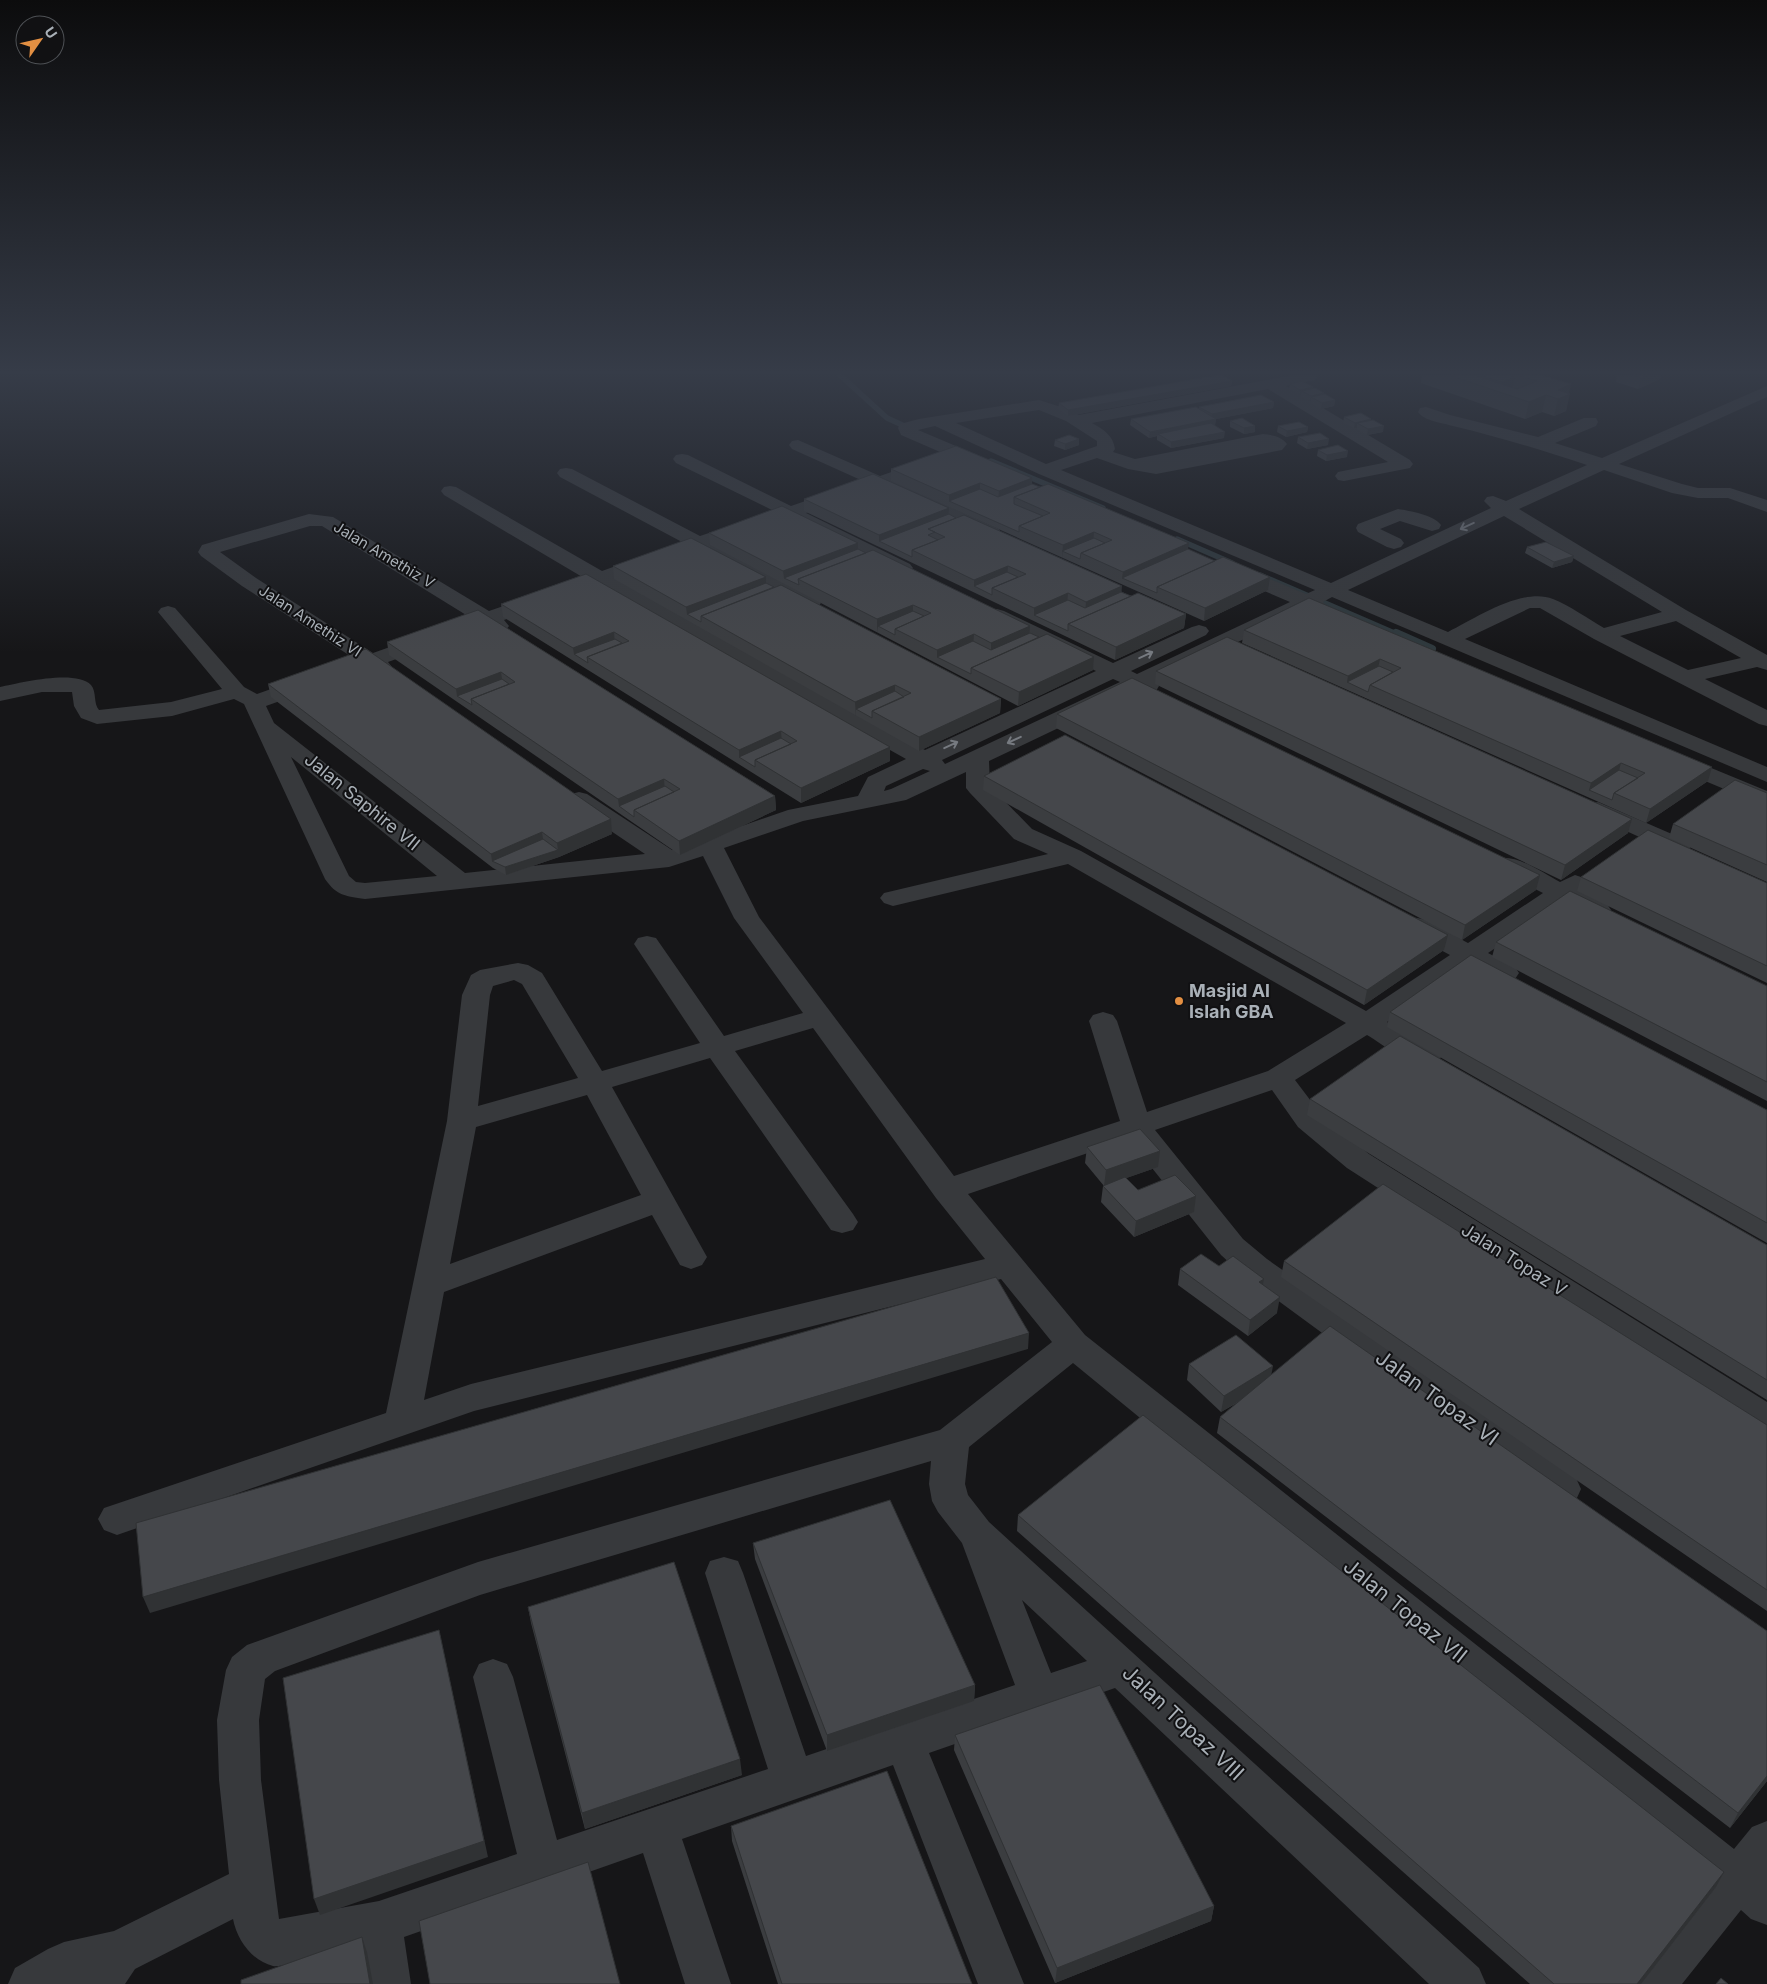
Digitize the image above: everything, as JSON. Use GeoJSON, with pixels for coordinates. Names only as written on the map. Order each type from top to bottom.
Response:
{"type":"FeatureCollection","features":[{"type":"Feature","properties":{"kind":"street"},"geometry":{"type":"LineString","coordinates":[[699,468],[924,579]]}},
{"type":"Feature","properties":{"kind":"street"},"geometry":{"type":"LineString","coordinates":[[848,468],[1004,539]]}},
{"type":"Feature","properties":{"kind":"street"},"geometry":{"type":"LineString","coordinates":[[168,612],[236,692],[256,702],[699,543],[919,468]]}},
{"type":"Feature","properties":{"kind":"street"},"geometry":{"type":"LineString","coordinates":[[991,468],[996,470]]}},
{"type":"Feature","properties":{"kind":"street"},"geometry":{"type":"LineString","coordinates":[[1040,468],[1308,591],[1332,613]]}},
{"type":"Feature","properties":{"kind":"street"},"geometry":{"type":"LineString","coordinates":[[1045,470],[1052,468]]}},
{"type":"Feature","properties":{"kind":"street"},"geometry":{"type":"LineString","coordinates":[[1148,468],[1164,468]]}},
{"type":"Feature","properties":{"kind":"street"},"geometry":{"type":"LineString","coordinates":[[1344,476],[1386,468]]}},
{"type":"Feature","properties":{"kind":"street"},"geometry":{"type":"LineString","coordinates":[[868,800],[876,782],[922,759],[1011,709],[1112,671],[1193,625],[1308,591],[1497,504],[1564,468]]}},
{"type":"Feature","properties":{"kind":"street"},"geometry":{"type":"LineString","coordinates":[[256,702],[255,706],[338,879],[348,889],[365,891],[669,859],[712,846],[797,814],[898,795],[1225,639],[1394,542],[1432,525],[1497,504],[1593,468]]}},
{"type":"Feature","properties":{"kind":"street"},"geometry":{"type":"LineString","coordinates":[[1614,468],[1684,490],[1698,493],[1730,493],[1767,506]]}},
{"type":"Feature","properties":{"kind":"street"},"geometry":{"type":"LineString","coordinates":[[566,473],[829,612]]}},
{"type":"Feature","properties":{"kind":"street"},"geometry":{"type":"LineString","coordinates":[[1023,481],[1059,496]]}},
{"type":"Feature","properties":{"kind":"street"},"geometry":{"type":"LineString","coordinates":[[450,492],[947,772]]}},
{"type":"Feature","properties":{"kind":"street"},"geometry":{"type":"LineString","coordinates":[[1497,504],[1679,614],[1763,662]]}},
{"type":"Feature","properties":{"kind":"street"},"geometry":{"type":"LineString","coordinates":[[1394,542],[1365,528],[1398,515],[1408,516],[1432,525]]}},
{"type":"Feature","properties":{"kind":"street","name":"Jalan Amethiz V"},"geometry":{"type":"LineString","coordinates":[[249,582],[208,552],[209,549],[309,520],[326,521],[488,619]]}},
{"type":"Feature","properties":{"kind":"street"},"geometry":{"type":"LineString","coordinates":[[1220,566],[1308,591],[1447,640],[1460,657],[1767,775]]}},
{"type":"Feature","properties":{"kind":"street","name":"Jalan Amethiz VI"},"geometry":{"type":"LineString","coordinates":[[249,582],[400,680]]}},
{"type":"Feature","properties":{"kind":"street"},"geometry":{"type":"LineString","coordinates":[[1447,640],[1524,603],[1533,601],[1546,603],[1601,635],[1767,718]]}},
{"type":"Feature","properties":{"kind":"street"},"geometry":{"type":"LineString","coordinates":[[978,605],[1112,671],[1164,694]]}},
{"type":"Feature","properties":{"kind":"street"},"geometry":{"type":"LineString","coordinates":[[1601,635],[1679,614]]}},
{"type":"Feature","properties":{"kind":"street"},"geometry":{"type":"LineString","coordinates":[[488,619],[513,635]]}},
{"type":"Feature","properties":{"kind":"street"},"geometry":{"type":"LineString","coordinates":[[1225,639],[1252,651]]}},
{"type":"Feature","properties":{"kind":"street"},"geometry":{"type":"LineString","coordinates":[[1687,677],[1763,662]]}},
{"type":"Feature","properties":{"kind":"street"},"geometry":{"type":"LineString","coordinates":[[0,694],[49,686],[77,685],[82,688],[86,711],[92,716],[97,717],[172,709],[236,692]]}},
{"type":"Feature","properties":{"kind":"street","name":"Jalan Saphire VII"},"geometry":{"type":"LineString","coordinates":[[264,724],[459,881]]}},
{"type":"Feature","properties":{"kind":"street"},"geometry":{"type":"LineString","coordinates":[[1042,727],[1068,741]]}},
{"type":"Feature","properties":{"kind":"street"},"geometry":{"type":"LineString","coordinates":[[1658,753],[1767,800]]}},
{"type":"Feature","properties":{"kind":"street"},"geometry":{"type":"LineString","coordinates":[[977,758],[978,788],[1023,834],[1072,856],[1368,1022],[1453,1072]]}},
{"type":"Feature","properties":{"kind":"street"},"geometry":{"type":"LineString","coordinates":[[563,789],[669,859]]}},
{"type":"Feature","properties":{"kind":"street"},"geometry":{"type":"LineString","coordinates":[[772,799],[797,814]]}},
{"type":"Feature","properties":{"kind":"street"},"geometry":{"type":"LineString","coordinates":[[1576,799],[1699,855]]}},
{"type":"Feature","properties":{"kind":"street"},"geometry":{"type":"LineString","coordinates":[[1624,848],[1648,832]]}},
{"type":"Feature","properties":{"kind":"street","name":"Jalan Topaz VII"},"geometry":{"type":"LineString","coordinates":[[712,846],[747,918],[947,1190],[1072,1344],[1752,1891]]}},
{"type":"Feature","properties":{"kind":"street"},"geometry":{"type":"LineString","coordinates":[[1482,852],[1615,918]]}},
{"type":"Feature","properties":{"kind":"street"},"geometry":{"type":"LineString","coordinates":[[892,898],[1072,856]]}},
{"type":"Feature","properties":{"kind":"street"},"geometry":{"type":"LineString","coordinates":[[947,1190],[1137,1128],[1278,1078],[1368,1022],[1593,870]]}},
{"type":"Feature","properties":{"kind":"street"},"geometry":{"type":"LineString","coordinates":[[1392,913],[1531,987]]}},
{"type":"Feature","properties":{"kind":"street"},"geometry":{"type":"LineString","coordinates":[[647,944],[717,1047],[842,1222]]}},
{"type":"Feature","properties":{"kind":"street"},"geometry":{"type":"LineString","coordinates":[[402,1420],[462,1122],[476,995],[481,982],[490,976],[518,971],[523,972],[532,979],[596,1084],[691,1258]]}},
{"type":"Feature","properties":{"kind":"street"},"geometry":{"type":"LineString","coordinates":[[462,1122],[821,1018]]}},
{"type":"Feature","properties":{"kind":"street"},"geometry":{"type":"LineString","coordinates":[[1103,1021],[1137,1128]]}},
{"type":"Feature","properties":{"kind":"street","name":"Jalan Topaz V"},"geometry":{"type":"LineString","coordinates":[[1278,1078],[1309,1120],[1358,1161],[1767,1420]]}},
{"type":"Feature","properties":{"kind":"street","name":"Jalan Topaz VI"},"geometry":{"type":"LineString","coordinates":[[1137,1128],[1232,1247],[1254,1267],[1591,1509]]}},
{"type":"Feature","properties":{"kind":"street"},"geometry":{"type":"LineString","coordinates":[[430,1284],[659,1200]]}},
{"type":"Feature","properties":{"kind":"street"},"geometry":{"type":"LineString","coordinates":[[117,1519],[470,1398],[1008,1265]]}},
{"type":"Feature","properties":{"kind":"street"},"geometry":{"type":"LineString","coordinates":[[1072,1344],[952,1441],[478,1579],[261,1658],[246,1670],[238,1720],[240,1780],[256,1922],[264,1935],[275,1944],[379,1923],[1122,1666]]}},
{"type":"Feature","properties":{"kind":"street","name":"Jalan Topaz VIII"},"geometry":{"type":"LineString","coordinates":[[952,1441],[947,1484],[951,1501],[976,1533],[1122,1666],[1463,1984]]}},
{"type":"Feature","properties":{"kind":"street"},"geometry":{"type":"LineString","coordinates":[[976,1533],[1039,1695]]}},
{"type":"Feature","properties":{"kind":"street"},"geometry":{"type":"LineString","coordinates":[[724,1572],[793,1780]]}},
{"type":"Feature","properties":{"kind":"street"},"geometry":{"type":"LineString","coordinates":[[493,1678],[542,1867]]}},
{"type":"Feature","properties":{"kind":"street"},"geometry":{"type":"LineString","coordinates":[[904,1741],[1002,1984]]}},
{"type":"Feature","properties":{"kind":"street"},"geometry":{"type":"LineString","coordinates":[[656,1827],[708,1984]]}},
{"type":"Feature","properties":{"kind":"street"},"geometry":{"type":"LineString","coordinates":[[1653,1984],[1752,1891],[1767,1842]]}},
{"type":"Feature","properties":{"kind":"street"},"geometry":{"type":"LineString","coordinates":[[31,1984],[64,1965],[108,1969],[252,1886]]}},
{"type":"Feature","properties":{"kind":"street"},"geometry":{"type":"LineString","coordinates":[[379,1923],[388,1984]]}},
{"type":"Feature","properties":{"kind":"building"},"geometry":{"type":"Polygon","coordinates":[[[1007,468],[1032,478],[999,491],[980,483],[949,495],[891,469],[1007,468]]]}},
{"type":"Feature","properties":{"kind":"building"},"geometry":{"type":"Polygon","coordinates":[[[873,474],[949,508],[879,535],[804,499],[873,474]]]}},
{"type":"Feature","properties":{"kind":"building"},"geometry":{"type":"Polygon","coordinates":[[[1032,484],[1040,487],[1014,497],[1014,504],[1043,516],[1019,526],[1019,532],[949,501],[980,489],[998,497],[1032,484]]]}},
{"type":"Feature","properties":{"kind":"building"},"geometry":{"type":"Polygon","coordinates":[[[1048,484],[1189,543],[1123,572],[1081,553],[1112,540],[1094,532],[1063,545],[1019,526],[1050,513],[1014,497],[1048,484]]]}},
{"type":"Feature","properties":{"kind":"building"},"geometry":{"type":"Polygon","coordinates":[[[782,506],[858,543],[783,571],[709,533],[782,506]]]}},
{"type":"Feature","properties":{"kind":"building"},"geometry":{"type":"Polygon","coordinates":[[[949,514],[956,518],[928,529],[935,532],[928,535],[938,540],[912,550],[912,557],[879,541],[949,514]]]}},
{"type":"Feature","properties":{"kind":"building"},"geometry":{"type":"Polygon","coordinates":[[[964,515],[1122,586],[1086,602],[1068,593],[1034,608],[992,588],[1026,574],[1008,566],[974,580],[912,550],[945,537],[928,529],[964,515]]]}},
{"type":"Feature","properties":{"kind":"building"},"geometry":{"type":"Polygon","coordinates":[[[691,538],[766,577],[686,607],[613,566],[691,538]]]}},
{"type":"Feature","properties":{"kind":"building"},"geometry":{"type":"Polygon","coordinates":[[[1094,538],[1105,543],[1081,553],[1080,559],[1062,551],[1094,538]]]}},
{"type":"Feature","properties":{"kind":"building"},"geometry":{"type":"Polygon","coordinates":[[[1546,542],[1574,556],[1554,562],[1527,547],[1546,542]]]}},
{"type":"Feature","properties":{"kind":"building"},"geometry":{"type":"Polygon","coordinates":[[[858,549],[866,553],[798,579],[799,585],[784,578],[858,549]]]}},
{"type":"Feature","properties":{"kind":"building"},"geometry":{"type":"Polygon","coordinates":[[[1188,549],[1215,561],[1157,587],[1157,593],[1122,578],[1188,549]]]}},
{"type":"Feature","properties":{"kind":"building"},"geometry":{"type":"Polygon","coordinates":[[[873,550],[1030,626],[991,643],[974,634],[937,650],[895,629],[931,613],[913,605],[877,619],[798,579],[873,550]]]}},
{"type":"Feature","properties":{"kind":"building"},"geometry":{"type":"Polygon","coordinates":[[[1223,557],[1270,577],[1205,608],[1157,587],[1223,557]]]}},
{"type":"Feature","properties":{"kind":"building"},"geometry":{"type":"Polygon","coordinates":[[[1007,572],[1018,577],[992,588],[992,595],[974,586],[1007,572]]]}},
{"type":"Feature","properties":{"kind":"building"},"geometry":{"type":"Polygon","coordinates":[[[586,574],[890,747],[801,788],[755,760],[797,741],[781,731],[739,750],[587,657],[629,641],[614,632],[573,648],[501,604],[586,574]]]}},
{"type":"Feature","properties":{"kind":"building"},"geometry":{"type":"Polygon","coordinates":[[[766,583],[774,587],[701,616],[701,622],[687,614],[766,583]]]}},
{"type":"Feature","properties":{"kind":"building"},"geometry":{"type":"Polygon","coordinates":[[[781,585],[1001,699],[919,737],[872,711],[911,693],[895,685],[855,702],[701,616],[781,585]]]}},
{"type":"Feature","properties":{"kind":"building"},"geometry":{"type":"Polygon","coordinates":[[[1121,592],[1131,596],[1068,624],[1068,631],[1034,615],[1068,600],[1085,608],[1121,592]]]}},
{"type":"Feature","properties":{"kind":"building"},"geometry":{"type":"Polygon","coordinates":[[[1138,593],[1186,614],[1116,647],[1068,624],[1138,593]]]}},
{"type":"Feature","properties":{"kind":"building"},"geometry":{"type":"Polygon","coordinates":[[[1309,598],[1712,767],[1650,809],[1614,793],[1645,773],[1621,763],[1591,783],[1370,685],[1401,668],[1380,659],[1348,676],[1244,630],[1309,598]]]}},
{"type":"Feature","properties":{"kind":"building"},"geometry":{"type":"Polygon","coordinates":[[[478,610],[775,796],[679,841],[634,810],[680,789],[664,779],[618,799],[471,699],[515,682],[501,672],[456,689],[387,642],[478,610]]]}},
{"type":"Feature","properties":{"kind":"building"},"geometry":{"type":"Polygon","coordinates":[[[913,611],[924,616],[895,629],[895,635],[878,626],[913,611]]]}},
{"type":"Feature","properties":{"kind":"building"},"geometry":{"type":"Polygon","coordinates":[[[1030,633],[1039,637],[971,668],[971,674],[937,657],[973,641],[991,650],[1030,633]]]}},
{"type":"Feature","properties":{"kind":"building"},"geometry":{"type":"Polygon","coordinates":[[[1047,634],[1094,657],[1019,692],[971,668],[1047,634]]]}},
{"type":"Feature","properties":{"kind":"building"},"geometry":{"type":"Polygon","coordinates":[[[1227,637],[1632,819],[1565,865],[1156,671],[1227,637]]]}},
{"type":"Feature","properties":{"kind":"building"},"geometry":{"type":"Polygon","coordinates":[[[615,639],[622,643],[587,657],[588,663],[574,654],[615,639]]]}},
{"type":"Feature","properties":{"kind":"building"},"geometry":{"type":"Polygon","coordinates":[[[366,649],[611,819],[557,843],[542,832],[491,854],[268,684],[366,649]]]}},
{"type":"Feature","properties":{"kind":"building"},"geometry":{"type":"Polygon","coordinates":[[[1379,666],[1393,672],[1370,685],[1368,692],[1347,682],[1379,666]]]}},
{"type":"Feature","properties":{"kind":"building"},"geometry":{"type":"Polygon","coordinates":[[[1132,678],[1540,875],[1465,925],[1057,714],[1132,678]]]}},
{"type":"Feature","properties":{"kind":"building"},"geometry":{"type":"Polygon","coordinates":[[[502,679],[509,684],[471,699],[472,705],[457,696],[502,679]]]}},
{"type":"Feature","properties":{"kind":"building"},"geometry":{"type":"Polygon","coordinates":[[[895,691],[904,697],[872,711],[872,718],[856,709],[895,691]]]}},
{"type":"Feature","properties":{"kind":"building"},"geometry":{"type":"Polygon","coordinates":[[[1065,735],[1448,935],[1367,990],[984,776],[1065,735]]]}},
{"type":"Feature","properties":{"kind":"building"},"geometry":{"type":"Polygon","coordinates":[[[781,738],[791,744],[755,760],[755,767],[739,757],[781,738]]]}},
{"type":"Feature","properties":{"kind":"building"},"geometry":{"type":"Polygon","coordinates":[[[1619,770],[1638,778],[1614,793],[1612,800],[1589,790],[1619,770]]]}},
{"type":"Feature","properties":{"kind":"building"},"geometry":{"type":"Polygon","coordinates":[[[1735,780],[1767,793],[1767,865],[1673,824],[1735,780]]]}},
{"type":"Feature","properties":{"kind":"building"},"geometry":{"type":"Polygon","coordinates":[[[665,786],[674,792],[634,810],[634,817],[619,806],[665,786]]]}},
{"type":"Feature","properties":{"kind":"building"},"geometry":{"type":"Polygon","coordinates":[[[1648,830],[1767,883],[1767,966],[1581,877],[1648,830]]]}},
{"type":"Feature","properties":{"kind":"building"},"geometry":{"type":"Polygon","coordinates":[[[543,839],[558,850],[505,867],[492,861],[543,839]]]}},
{"type":"Feature","properties":{"kind":"building"},"geometry":{"type":"Polygon","coordinates":[[[1570,891],[1767,986],[1767,1082],[1496,942],[1570,891]]]}},
{"type":"Feature","properties":{"kind":"building"},"geometry":{"type":"Polygon","coordinates":[[[1471,955],[1767,1110],[1767,1223],[1390,1012],[1471,955]]]}},
{"type":"Feature","properties":{"kind":"building"},"geometry":{"type":"Polygon","coordinates":[[[1400,1036],[1767,1245],[1767,1380],[1310,1099],[1400,1036]]]}},
{"type":"Feature","properties":{"kind":"building"},"geometry":{"type":"Polygon","coordinates":[[[1140,1129],[1160,1151],[1106,1170],[1087,1147],[1140,1129]]]}},
{"type":"Feature","properties":{"kind":"building"},"geometry":{"type":"Polygon","coordinates":[[[1175,1175],[1196,1196],[1136,1221],[1103,1186],[1125,1177],[1138,1190],[1175,1175]]]}},
{"type":"Feature","properties":{"kind":"building"},"geometry":{"type":"Polygon","coordinates":[[[1383,1184],[1767,1425],[1767,1590],[1284,1261],[1383,1184]]]}},
{"type":"Feature","properties":{"kind":"building"},"geometry":{"type":"Polygon","coordinates":[[[1201,1254],[1219,1266],[1233,1256],[1264,1279],[1259,1282],[1280,1297],[1250,1320],[1180,1269],[1201,1254]]]}},
{"type":"Feature","properties":{"kind":"building"},"geometry":{"type":"Polygon","coordinates":[[[996,1277],[1029,1333],[143,1597],[136,1523],[996,1277]]]}},
{"type":"Feature","properties":{"kind":"building"},"geometry":{"type":"Polygon","coordinates":[[[1330,1326],[1767,1631],[1767,1776],[1738,1813],[1220,1417],[1330,1326]]]}},
{"type":"Feature","properties":{"kind":"building"},"geometry":{"type":"Polygon","coordinates":[[[1236,1335],[1273,1366],[1224,1396],[1189,1364],[1236,1335]]]}},
{"type":"Feature","properties":{"kind":"building"},"geometry":{"type":"Polygon","coordinates":[[[1143,1415],[1724,1872],[1637,1984],[1554,1984],[1018,1515],[1143,1415]]]}},
{"type":"Feature","properties":{"kind":"building"},"geometry":{"type":"Polygon","coordinates":[[[890,1500],[975,1685],[827,1735],[753,1543],[890,1500]]]}},
{"type":"Feature","properties":{"kind":"building"},"geometry":{"type":"Polygon","coordinates":[[[674,1562],[740,1759],[582,1813],[528,1607],[674,1562]]]}},
{"type":"Feature","properties":{"kind":"building"},"geometry":{"type":"Polygon","coordinates":[[[439,1630],[484,1841],[314,1899],[283,1678],[439,1630]]]}},
{"type":"Feature","properties":{"kind":"building"},"geometry":{"type":"Polygon","coordinates":[[[1100,1685],[1214,1906],[1057,1968],[955,1735],[1100,1685]]]}},
{"type":"Feature","properties":{"kind":"building"},"geometry":{"type":"Polygon","coordinates":[[[887,1771],[972,1984],[782,1984],[731,1826],[887,1771]]]}},
{"type":"Feature","properties":{"kind":"building"},"geometry":{"type":"Polygon","coordinates":[[[588,1862],[620,1984],[430,1984],[419,1921],[588,1862]]]}},
{"type":"Feature","properties":{"kind":"building"},"geometry":{"type":"Polygon","coordinates":[[[362,1937],[370,1984],[241,1984],[241,1980],[362,1937]]]}},
{"type":"Feature","properties":{"kind":"building"},"geometry":{"type":"Polygon","coordinates":[[[1721,1978],[1728,1984],[1716,1984],[1721,1978]]]}},
{"type":"Feature","properties":{"kind":"waterway"},"geometry":{"type":"LineString","coordinates":[[1007,468],[1103,508]]}},
{"type":"Feature","properties":{"kind":"waterway"},"geometry":{"type":"LineString","coordinates":[[1177,539],[1232,563]]}},
{"type":"Feature","properties":{"kind":"waterway"},"geometry":{"type":"LineString","coordinates":[[1260,575],[1399,635]]}},
{"type":"Feature","properties":{"kind":"waterway"},"geometry":{"type":"LineString","coordinates":[[1396,633],[1432,649]]}},
{"type":"Feature","properties":{"kind":"place","name":"Masjid Al Islah GBA"},"geometry":{"type":"Point","coordinates":[1179,1001]}}]}
